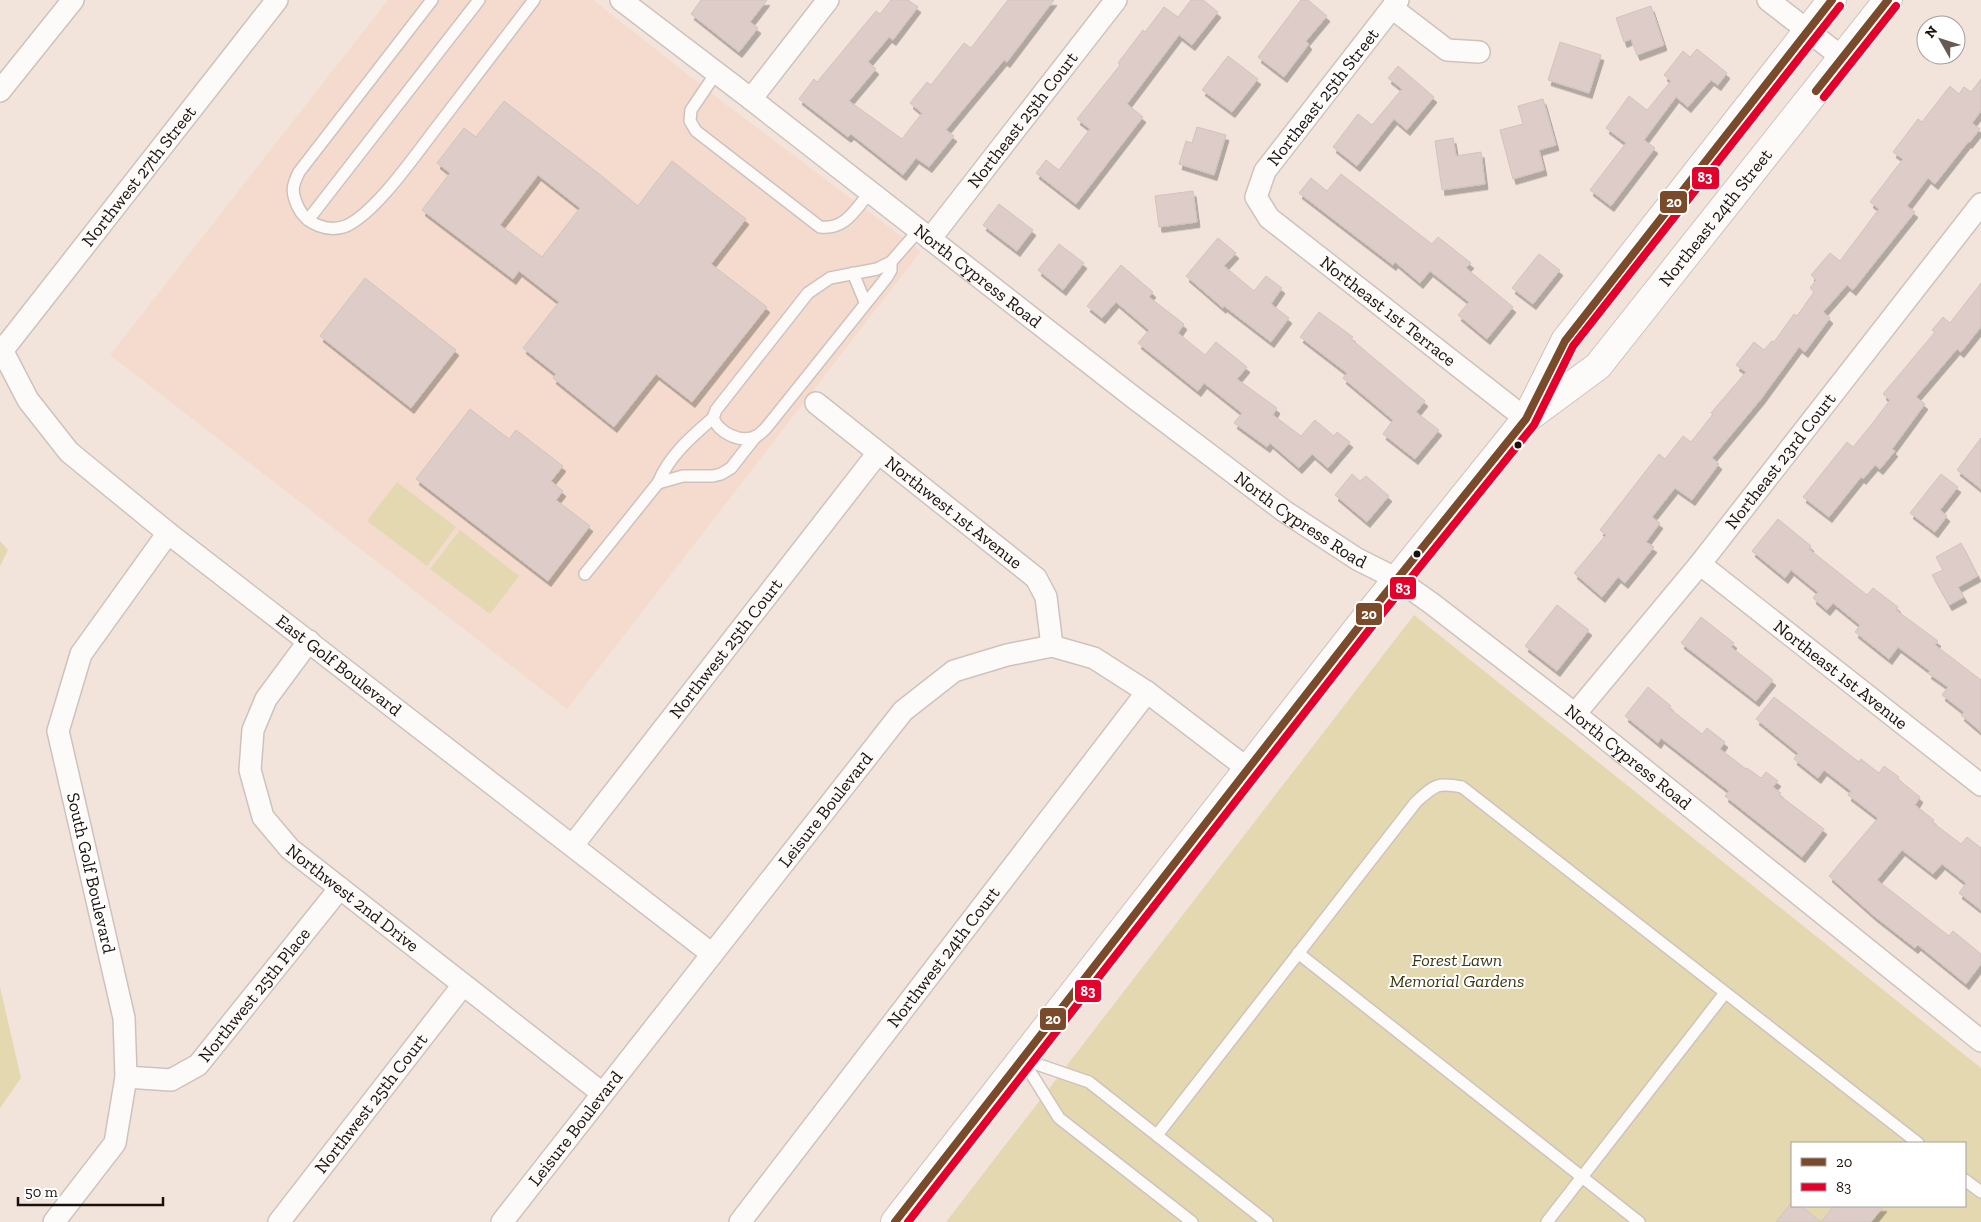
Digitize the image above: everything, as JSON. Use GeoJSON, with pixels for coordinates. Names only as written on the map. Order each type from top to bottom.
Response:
{"type":"FeatureCollection","features":[{"type":"Feature","properties":{"kind":"main road","name":"Northeast 24th Street"},"geometry":{"type":"LineString","coordinates":[[895,1222],[1397,579],[1526,419],[1565,341],[1832,0]]}},
{"type":"Feature","properties":{"kind":"main road","name":"Northeast 24th Street"},"geometry":{"type":"LineString","coordinates":[[1526,419],[1598,366],[1888,0]]}},
{"type":"Feature","properties":{"kind":"street"},"geometry":{"type":"LineString","coordinates":[[0,92],[73,0]]}},
{"type":"Feature","properties":{"kind":"street","name":"Northwest 27th Street"},"geometry":{"type":"LineString","coordinates":[[1,348],[277,0]]}},
{"type":"Feature","properties":{"kind":"street","name":"North Cypress Road"},"geometry":{"type":"LineString","coordinates":[[621,0],[1133,397],[1284,511],[1357,559],[1397,579],[1439,608],[1981,1041]]}},
{"type":"Feature","properties":{"kind":"street"},"geometry":{"type":"LineString","coordinates":[[751,99],[828,0]]}},
{"type":"Feature","properties":{"kind":"street","name":"Northeast 25th Court"},"geometry":{"type":"LineString","coordinates":[[924,234],[1116,0]]}},
{"type":"Feature","properties":{"kind":"street"},"geometry":{"type":"LineString","coordinates":[[1768,0],[1843,58]]}},
{"type":"Feature","properties":{"kind":"street"},"geometry":{"type":"LineString","coordinates":[[1395,4],[1447,50],[1479,52]]}},
{"type":"Feature","properties":{"kind":"street","name":"Northeast 25th Street"},"geometry":{"type":"LineString","coordinates":[[1256,197],[1265,172],[1395,4]]}},
{"type":"Feature","properties":{"kind":"street","name":"Northeast 1st Terrace"},"geometry":{"type":"LineString","coordinates":[[1256,197],[1269,218],[1526,419]]}},
{"type":"Feature","properties":{"kind":"street","name":"Northeast 23rd Court"},"geometry":{"type":"LineString","coordinates":[[1574,714],[1700,564],[1981,204]]}},
{"type":"Feature","properties":{"kind":"street","name":"East Golf Boulevard"},"geometry":{"type":"LineString","coordinates":[[1,348],[28,400],[69,452],[168,534],[712,954]]}},
{"type":"Feature","properties":{"kind":"street","name":"Northwest 1st Avenue"},"geometry":{"type":"LineString","coordinates":[[816,403],[1036,578],[1046,597],[1052,646]]}},
{"type":"Feature","properties":{"kind":"street","name":"Northwest 25th Court"},"geometry":{"type":"LineString","coordinates":[[573,845],[878,453]]}},
{"type":"Feature","properties":{"kind":"street","name":"South Golf Boulevard"},"geometry":{"type":"LineString","coordinates":[[54,1222],[115,1143],[126,1077],[124,1018],[58,731],[81,654],[168,534]]}},
{"type":"Feature","properties":{"kind":"street","name":"Northeast 1st Avenue"},"geometry":{"type":"LineString","coordinates":[[1700,564],[1981,785]]}},
{"type":"Feature","properties":{"kind":"street","name":"Northwest 2nd Drive"},"geometry":{"type":"LineString","coordinates":[[309,641],[266,699],[253,730],[250,770],[263,817],[290,849],[602,1092]]}},
{"type":"Feature","properties":{"kind":"street","name":"Leisure Boulevard"},"geometry":{"type":"LineString","coordinates":[[502,1222],[602,1092],[903,711],[954,671],[1007,655],[1052,646],[1094,658],[1147,692],[1248,769]]}},
{"type":"Feature","properties":{"kind":"street","name":"Northwest 24th Court"},"geometry":{"type":"LineString","coordinates":[[740,1222],[1147,692]]}},
{"type":"Feature","properties":{"kind":"street","name":"Northwest 25th Place"},"geometry":{"type":"LineString","coordinates":[[126,1077],[171,1080],[198,1065],[340,888]]}},
{"type":"Feature","properties":{"kind":"street","name":"Northwest 25th Court"},"geometry":{"type":"LineString","coordinates":[[279,1222],[463,985]]}},
{"type":"Feature","properties":{"kind":"lane"},"geometry":{"type":"LineString","coordinates":[[432,0],[299,172],[292,185],[294,199],[302,214],[313,224],[333,229],[346,225],[366,212],[396,181],[528,2]]}},
{"type":"Feature","properties":{"kind":"lane"},"geometry":{"type":"LineString","coordinates":[[308,220],[479,0]]}},
{"type":"Feature","properties":{"kind":"lane"},"geometry":{"type":"LineString","coordinates":[[716,73],[691,110],[690,121],[696,131],[820,227],[840,226],[870,192]]}},
{"type":"Feature","properties":{"kind":"lane"},"geometry":{"type":"LineString","coordinates":[[585,574],[658,483],[670,459],[695,433],[713,418],[721,403],[808,293],[830,278],[877,269],[891,262],[924,234]]}},
{"type":"Feature","properties":{"kind":"lane"},"geometry":{"type":"LineString","coordinates":[[658,483],[683,476],[713,476],[731,468],[756,436],[766,428],[886,277],[891,270],[891,262]]}},
{"type":"Feature","properties":{"kind":"lane"},"geometry":{"type":"LineString","coordinates":[[852,273],[865,302]]}},
{"type":"Feature","properties":{"kind":"lane"},"geometry":{"type":"LineString","coordinates":[[713,418],[716,426],[737,438],[756,436]]}},
{"type":"Feature","properties":{"kind":"lane"},"geometry":{"type":"LineString","coordinates":[[1156,1135],[1416,802],[1430,789],[1443,783],[1462,787],[1917,1142]]}},
{"type":"Feature","properties":{"kind":"lane"},"geometry":{"type":"LineString","coordinates":[[1298,954],[1639,1222]]}},
{"type":"Feature","properties":{"kind":"lane"},"geometry":{"type":"LineString","coordinates":[[1547,1222],[1725,993]]}},
{"type":"Feature","properties":{"kind":"lane"},"geometry":{"type":"LineString","coordinates":[[1022,1059],[1089,1082],[1267,1222]]}},
{"type":"Feature","properties":{"kind":"lane"},"geometry":{"type":"LineString","coordinates":[[1022,1059],[1059,1118],[1192,1222]]}},
{"type":"Feature","properties":{"kind":"lane"},"geometry":{"type":"LineString","coordinates":[[1966,1181],[1981,1192]]}},
{"type":"Feature","properties":{"kind":"shaded area"},"geometry":{"type":"Polygon","coordinates":[[[388,0],[593,0],[728,106],[921,251],[567,709],[110,355],[388,0]]]}},
{"type":"Feature","properties":{"kind":"green space"},"geometry":{"type":"Polygon","coordinates":[[[397,482],[456,527],[427,566],[367,521],[397,482]]]}},
{"type":"Feature","properties":{"kind":"green space"},"geometry":{"type":"Polygon","coordinates":[[[460,530],[519,576],[490,614],[430,569],[460,530]]]}},
{"type":"Feature","properties":{"kind":"green space"},"geometry":{"type":"Polygon","coordinates":[[[0,541],[8,550],[0,566],[0,541]]]}},
{"type":"Feature","properties":{"kind":"green space","name":"Forest Lawn Memorial Gardens"},"geometry":{"type":"Polygon","coordinates":[[[1414,615],[1981,1068],[1981,1222],[946,1222],[1414,615]]]}},
{"type":"Feature","properties":{"kind":"green space"},"geometry":{"type":"Polygon","coordinates":[[[0,987],[21,1078],[0,1108],[0,987]]]}},
{"type":"Feature","properties":{"kind":"building"},"geometry":{"type":"Polygon","coordinates":[[[701,0],[767,0],[750,22],[758,28],[739,52],[691,14],[701,0]]]}},
{"type":"Feature","properties":{"kind":"building"},"geometry":{"type":"Polygon","coordinates":[[[891,0],[908,0],[918,7],[893,40],[889,37],[868,62],[876,69],[849,101],[902,139],[922,113],[910,103],[927,82],[931,85],[964,43],[971,48],[1008,0],[1054,0],[1007,62],[1004,60],[946,130],[954,136],[929,167],[916,158],[903,175],[851,134],[848,137],[799,99],[814,79],[817,82],[876,11],[880,14],[891,0]]]}},
{"type":"Feature","properties":{"kind":"building"},"geometry":{"type":"Polygon","coordinates":[[[1191,0],[1203,0],[1218,12],[1192,45],[1179,35],[1127,104],[1143,117],[1076,204],[1036,173],[1046,160],[1059,170],[1090,129],[1077,119],[1120,65],[1118,63],[1143,30],[1145,32],[1164,7],[1178,17],[1191,0]]]}},
{"type":"Feature","properties":{"kind":"building"},"geometry":{"type":"Polygon","coordinates":[[[1301,0],[1308,0],[1327,16],[1306,41],[1309,44],[1284,77],[1258,57],[1301,0]]]}},
{"type":"Feature","properties":{"kind":"building"},"geometry":{"type":"Polygon","coordinates":[[[1651,6],[1664,45],[1637,55],[1631,39],[1624,42],[1616,18],[1651,6]]]}},
{"type":"Feature","properties":{"kind":"building"},"geometry":{"type":"Polygon","coordinates":[[[1560,42],[1601,55],[1589,93],[1548,80],[1560,42]]]}},
{"type":"Feature","properties":{"kind":"building"},"geometry":{"type":"Polygon","coordinates":[[[1697,49],[1727,73],[1718,85],[1711,80],[1688,107],[1676,97],[1644,140],[1655,148],[1611,206],[1590,190],[1626,143],[1606,128],[1629,96],[1647,110],[1671,81],[1664,75],[1683,51],[1690,57],[1697,49]]]}},
{"type":"Feature","properties":{"kind":"building"},"geometry":{"type":"Polygon","coordinates":[[[1228,56],[1258,79],[1232,112],[1202,90],[1228,56]]]}},
{"type":"Feature","properties":{"kind":"building"},"geometry":{"type":"Polygon","coordinates":[[[1398,66],[1434,97],[1407,130],[1394,119],[1357,166],[1333,147],[1358,114],[1372,125],[1402,89],[1388,78],[1398,66]]]}},
{"type":"Feature","properties":{"kind":"building"},"geometry":{"type":"Polygon","coordinates":[[[1981,79],[1981,111],[1972,123],[1980,129],[1935,184],[1928,178],[1907,206],[1915,212],[1853,290],[1847,285],[1823,312],[1830,318],[1805,352],[1799,347],[1761,399],[1712,458],[1719,464],[1692,500],[1675,488],[1652,517],[1660,523],[1646,542],[1654,547],[1625,583],[1618,577],[1602,597],[1574,573],[1606,535],[1600,530],[1659,454],[1665,459],[1683,436],[1691,442],[1713,414],[1711,413],[1746,372],[1736,365],[1754,342],[1764,350],[1772,341],[1774,342],[1794,314],[1797,316],[1814,292],[1810,288],[1816,280],[1811,275],[1830,253],[1840,261],[1879,209],[1870,202],[1903,159],[1893,152],[1918,119],[1922,122],[1950,86],[1959,94],[1964,87],[1971,92],[1981,79]]]}},
{"type":"Feature","properties":{"kind":"building"},"geometry":{"type":"Polygon","coordinates":[[[1543,99],[1556,145],[1539,150],[1544,170],[1513,179],[1500,130],[1523,124],[1518,106],[1543,99]]]}},
{"type":"Feature","properties":{"kind":"building"},"geometry":{"type":"Polygon","coordinates":[[[504,101],[638,206],[672,161],[746,219],[711,264],[767,307],[692,402],[656,374],[614,427],[553,378],[556,374],[523,348],[559,302],[519,271],[513,279],[422,210],[450,173],[437,163],[464,128],[476,137],[504,101]],[[538,175],[500,225],[542,257],[580,208],[538,175]]]}},
{"type":"Feature","properties":{"kind":"building"},"geometry":{"type":"Polygon","coordinates":[[[1197,127],[1226,135],[1214,175],[1179,164],[1186,141],[1192,143],[1197,127]]]}},
{"type":"Feature","properties":{"kind":"building"},"geometry":{"type":"Polygon","coordinates":[[[1453,138],[1456,156],[1481,152],[1485,184],[1442,190],[1435,141],[1453,138]]]}},
{"type":"Feature","properties":{"kind":"building"},"geometry":{"type":"Polygon","coordinates":[[[1341,174],[1432,244],[1438,237],[1471,263],[1466,268],[1513,307],[1487,339],[1458,315],[1469,302],[1430,271],[1420,283],[1395,262],[1393,265],[1299,193],[1311,178],[1327,191],[1341,174]]]}},
{"type":"Feature","properties":{"kind":"building"},"geometry":{"type":"Polygon","coordinates":[[[1193,191],[1197,222],[1159,227],[1155,196],[1193,191]]]}},
{"type":"Feature","properties":{"kind":"building"},"geometry":{"type":"Polygon","coordinates":[[[999,204],[1033,230],[1017,251],[983,225],[999,204]]]}},
{"type":"Feature","properties":{"kind":"building"},"geometry":{"type":"Polygon","coordinates":[[[1218,238],[1236,253],[1224,266],[1254,291],[1266,276],[1282,288],[1271,304],[1289,318],[1271,342],[1224,306],[1223,308],[1186,276],[1218,238]]]}},
{"type":"Feature","properties":{"kind":"building"},"geometry":{"type":"Polygon","coordinates":[[[1059,244],[1084,263],[1063,290],[1038,270],[1059,244]]]}},
{"type":"Feature","properties":{"kind":"building"},"geometry":{"type":"Polygon","coordinates":[[[1539,254],[1560,270],[1533,304],[1512,288],[1539,254]]]}},
{"type":"Feature","properties":{"kind":"building"},"geometry":{"type":"Polygon","coordinates":[[[1121,265],[1153,292],[1149,297],[1184,324],[1178,333],[1205,355],[1216,342],[1247,367],[1237,379],[1277,408],[1273,415],[1301,436],[1315,420],[1334,436],[1337,432],[1350,442],[1328,468],[1312,454],[1299,468],[1270,443],[1267,447],[1234,423],[1242,413],[1204,383],[1198,391],[1138,343],[1149,330],[1116,302],[1102,318],[1087,306],[1121,265]]]}},
{"type":"Feature","properties":{"kind":"building"},"geometry":{"type":"Polygon","coordinates":[[[365,278],[456,350],[411,408],[320,336],[365,278]]]}},
{"type":"Feature","properties":{"kind":"building"},"geometry":{"type":"Polygon","coordinates":[[[1981,283],[1981,327],[1961,352],[1957,349],[1916,397],[1925,404],[1892,449],[1895,451],[1880,469],[1875,465],[1863,479],[1861,477],[1829,517],[1803,497],[1847,442],[1853,447],[1872,424],[1890,400],[1883,394],[1935,332],[1932,330],[1943,317],[1950,323],[1981,283]]]}},
{"type":"Feature","properties":{"kind":"building"},"geometry":{"type":"Polygon","coordinates":[[[1319,312],[1353,337],[1351,339],[1425,401],[1416,412],[1439,430],[1415,459],[1383,434],[1393,420],[1343,378],[1347,373],[1300,337],[1319,312]]]}},
{"type":"Feature","properties":{"kind":"building"},"geometry":{"type":"Polygon","coordinates":[[[470,409],[509,439],[516,430],[563,466],[551,481],[563,491],[556,500],[590,526],[548,581],[416,479],[470,409]]]}},
{"type":"Feature","properties":{"kind":"building"},"geometry":{"type":"Polygon","coordinates":[[[1981,438],[1981,489],[1957,470],[1981,438]]]}},
{"type":"Feature","properties":{"kind":"building"},"geometry":{"type":"Polygon","coordinates":[[[1352,474],[1360,481],[1366,476],[1389,496],[1367,522],[1335,495],[1352,474]]]}},
{"type":"Feature","properties":{"kind":"building"},"geometry":{"type":"Polygon","coordinates":[[[1941,474],[1958,487],[1940,510],[1947,516],[1935,532],[1910,513],[1941,474]]]}},
{"type":"Feature","properties":{"kind":"building"},"geometry":{"type":"Polygon","coordinates":[[[1778,519],[1811,546],[1809,549],[1867,595],[1873,588],[1898,607],[1896,610],[1938,641],[1935,645],[1981,680],[1981,732],[1961,715],[1964,712],[1942,695],[1948,687],[1928,673],[1930,671],[1898,647],[1889,659],[1855,632],[1860,625],[1833,603],[1827,610],[1813,598],[1818,592],[1791,570],[1785,578],[1752,551],[1778,519]]]}},
{"type":"Feature","properties":{"kind":"building"},"geometry":{"type":"Polygon","coordinates":[[[1961,543],[1978,576],[1958,587],[1964,597],[1949,605],[1932,575],[1943,570],[1936,557],[1961,543]]]}},
{"type":"Feature","properties":{"kind":"building"},"geometry":{"type":"Polygon","coordinates":[[[1557,605],[1589,630],[1557,671],[1525,646],[1557,605]]]}},
{"type":"Feature","properties":{"kind":"building"},"geometry":{"type":"Polygon","coordinates":[[[1701,617],[1734,643],[1731,647],[1773,680],[1756,701],[1681,643],[1701,617]]]}},
{"type":"Feature","properties":{"kind":"building"},"geometry":{"type":"Polygon","coordinates":[[[1648,687],[1671,706],[1669,708],[1702,734],[1707,728],[1725,742],[1720,749],[1746,769],[1761,778],[1766,772],[1778,781],[1773,787],[1781,793],[1779,795],[1824,829],[1802,857],[1725,796],[1729,791],[1661,738],[1658,743],[1625,716],[1648,687]]]}},
{"type":"Feature","properties":{"kind":"building"},"geometry":{"type":"Polygon","coordinates":[[[1774,697],[1859,762],[1861,759],[1879,773],[1884,766],[1920,797],[1915,805],[1934,820],[1932,822],[1961,844],[1967,837],[1981,848],[1981,910],[1959,893],[1966,883],[1942,864],[1933,874],[1902,850],[1877,880],[1949,936],[1953,931],[1981,954],[1981,964],[1966,984],[1918,945],[1915,948],[1874,916],[1829,876],[1878,818],[1848,795],[1851,791],[1824,770],[1818,778],[1794,759],[1798,753],[1756,719],[1774,697]]]}},
{"type":"Feature","properties":{"kind":"building"},"geometry":{"type":"Polygon","coordinates":[[[1791,1203],[1791,1207],[1802,1207],[1821,1222],[1776,1222],[1791,1203]]]}},
{"type":"Feature","properties":{"kind":"building"},"geometry":{"type":"Polygon","coordinates":[[[1833,1207],[1883,1207],[1871,1222],[1821,1222],[1833,1207]]]}},
{"type":"Feature","properties":{"kind":"transit line","name":"20"},"geometry":{"type":"LineString","coordinates":[[895,1222],[1361,624],[1526,419],[1565,341],[1832,0]]}},
{"type":"Feature","properties":{"kind":"transit line","name":"20"},"geometry":{"type":"LineString","coordinates":[[1816,91],[1888,0]]}},
{"type":"Feature","properties":{"kind":"transit line","name":"83"},"geometry":{"type":"LineString","coordinates":[[908,1222],[1369,630],[1534,425],[1573,346],[1840,6]]}},
{"type":"Feature","properties":{"kind":"transit line","name":"83"},"geometry":{"type":"LineString","coordinates":[[1824,97],[1896,6]]}}]}
